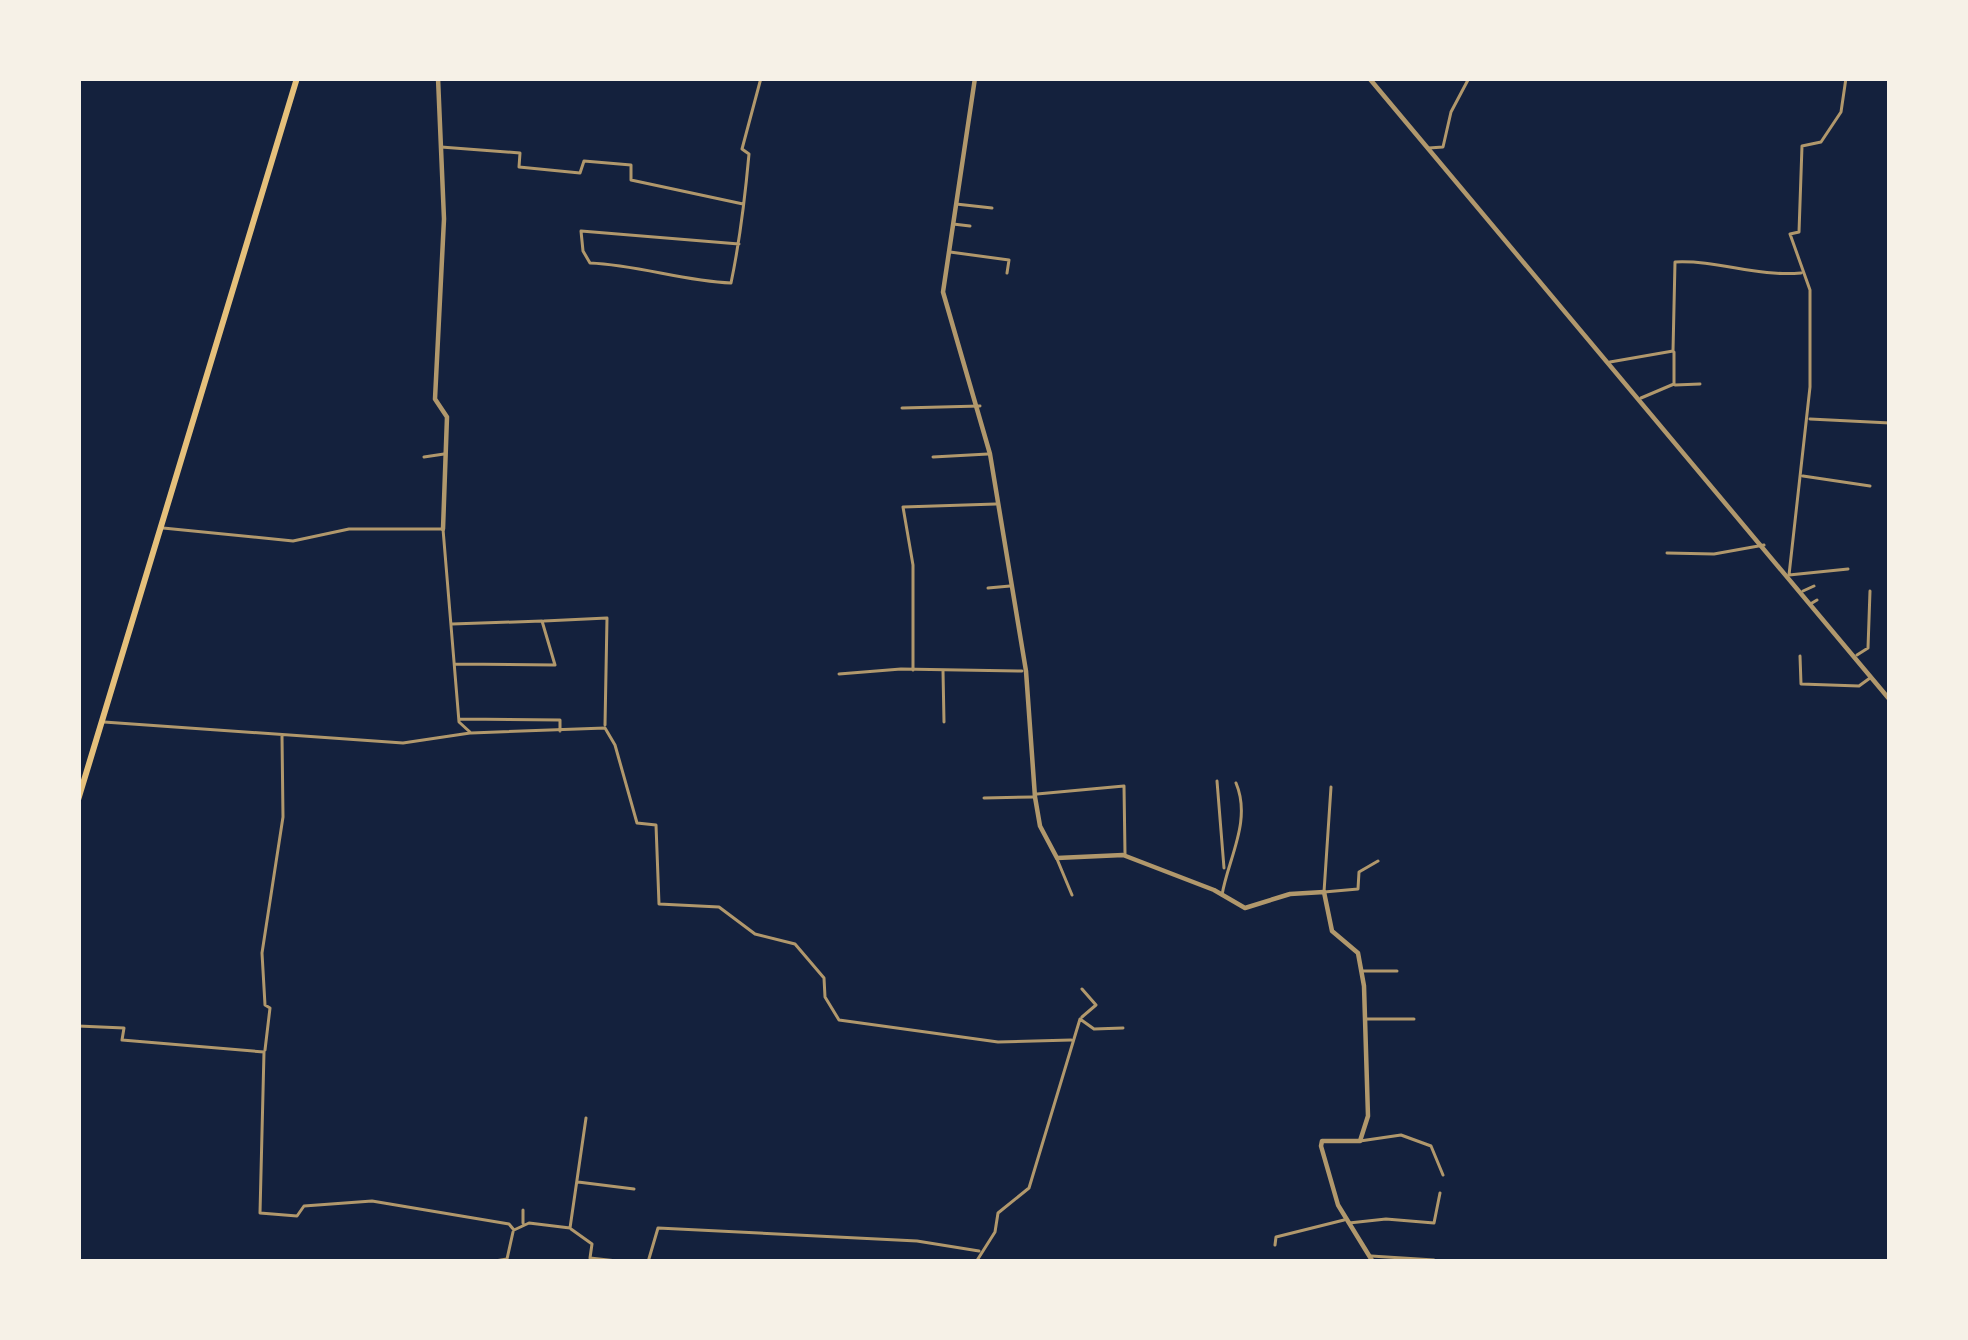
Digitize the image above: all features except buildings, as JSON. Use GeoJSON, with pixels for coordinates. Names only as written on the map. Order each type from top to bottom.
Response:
{"type":"FeatureCollection","features":[{"type":"Feature","properties":{"kind":"highway"},"geometry":{"type":"LineString","coordinates":[[78,800],[297,78]]}},
{"type":"Feature","properties":{"kind":"street"},"geometry":{"type":"LineString","coordinates":[[438,78],[444,219],[435,399],[447,417],[443,529],[459,719],[471,733]]}},
{"type":"Feature","properties":{"kind":"street"},"geometry":{"type":"LineString","coordinates":[[739,244],[713,246],[581,231],[590,263],[731,283],[739,244],[749,154],[742,149],[761,78]]}},
{"type":"Feature","properties":{"kind":"street"},"geometry":{"type":"LineString","coordinates":[[975,78],[943,292],[962,370],[980,406],[990,454],[1026,671],[1035,795],[1072,895]]}},
{"type":"Feature","properties":{"kind":"street"},"geometry":{"type":"LineString","coordinates":[[1369,78],[1815,601],[1890,700]]}},
{"type":"Feature","properties":{"kind":"street"},"geometry":{"type":"LineString","coordinates":[[1427,148],[1443,147],[1451,112],[1469,78]]}},
{"type":"Feature","properties":{"kind":"street"},"geometry":{"type":"LineString","coordinates":[[1789,575],[1808,419],[1810,290],[1790,234],[1799,232],[1802,146],[1821,142],[1841,112],[1846,78]]}},
{"type":"Feature","properties":{"kind":"street"},"geometry":{"type":"LineString","coordinates":[[441,148],[520,153],[519,167],[580,173],[584,160],[632,165],[632,180],[744,205]]}},
{"type":"Feature","properties":{"kind":"street"},"geometry":{"type":"LineString","coordinates":[[954,203],[992,208]]}},
{"type":"Feature","properties":{"kind":"street"},"geometry":{"type":"LineString","coordinates":[[952,224],[970,226]]}},
{"type":"Feature","properties":{"kind":"street"},"geometry":{"type":"LineString","coordinates":[[948,252],[1009,260],[1007,273]]}},
{"type":"Feature","properties":{"kind":"street"},"geometry":{"type":"LineString","coordinates":[[1673,385],[1678,364],[1672,349],[1675,262],[1720,263],[1753,274],[1803,273]]}},
{"type":"Feature","properties":{"kind":"street"},"geometry":{"type":"LineString","coordinates":[[1610,362],[1672,349]]}},
{"type":"Feature","properties":{"kind":"street"},"geometry":{"type":"LineString","coordinates":[[1641,398],[1673,385],[1700,384]]}},
{"type":"Feature","properties":{"kind":"street"},"geometry":{"type":"LineString","coordinates":[[902,408],[980,406]]}},
{"type":"Feature","properties":{"kind":"street"},"geometry":{"type":"LineString","coordinates":[[1808,419],[1890,423]]}},
{"type":"Feature","properties":{"kind":"street"},"geometry":{"type":"LineString","coordinates":[[424,457],[446,454]]}},
{"type":"Feature","properties":{"kind":"street"},"geometry":{"type":"LineString","coordinates":[[933,457],[990,454]]}},
{"type":"Feature","properties":{"kind":"street"},"geometry":{"type":"LineString","coordinates":[[1802,476],[1870,485]]}},
{"type":"Feature","properties":{"kind":"street"},"geometry":{"type":"LineString","coordinates":[[913,670],[912,545],[903,506],[998,503]]}},
{"type":"Feature","properties":{"kind":"street"},"geometry":{"type":"LineString","coordinates":[[161,528],[292,541],[349,529],[443,529]]}},
{"type":"Feature","properties":{"kind":"street"},"geometry":{"type":"LineString","coordinates":[[1667,553],[1714,554],[1765,545]]}},
{"type":"Feature","properties":{"kind":"street"},"geometry":{"type":"LineString","coordinates":[[1789,575],[1848,569]]}},
{"type":"Feature","properties":{"kind":"street"},"geometry":{"type":"LineString","coordinates":[[988,588],[1012,585]]}},
{"type":"Feature","properties":{"kind":"street"},"geometry":{"type":"LineString","coordinates":[[1802,591],[1814,586]]}},
{"type":"Feature","properties":{"kind":"street"},"geometry":{"type":"LineString","coordinates":[[1855,656],[1868,649],[1870,590]]}},
{"type":"Feature","properties":{"kind":"street"},"geometry":{"type":"LineString","coordinates":[[452,624],[607,617],[605,728],[615,745],[637,823],[656,825],[659,904],[719,907],[755,934],[795,944],[824,978],[826,998],[839,1019],[998,1042],[1071,1040]]}},
{"type":"Feature","properties":{"kind":"street"},"geometry":{"type":"LineString","coordinates":[[454,664],[555,665],[542,621]]}},
{"type":"Feature","properties":{"kind":"street"},"geometry":{"type":"LineString","coordinates":[[1800,656],[1801,685],[1858,686],[1872,676]]}},
{"type":"Feature","properties":{"kind":"street"},"geometry":{"type":"LineString","coordinates":[[943,669],[944,722]]}},
{"type":"Feature","properties":{"kind":"street"},"geometry":{"type":"LineString","coordinates":[[839,674],[1026,671]]}},
{"type":"Feature","properties":{"kind":"street"},"geometry":{"type":"LineString","coordinates":[[459,719],[560,720],[560,731]]}},
{"type":"Feature","properties":{"kind":"street"},"geometry":{"type":"LineString","coordinates":[[102,722],[403,743],[471,733],[605,728]]}},
{"type":"Feature","properties":{"kind":"street"},"geometry":{"type":"LineString","coordinates":[[282,735],[283,817],[271,927],[262,953],[265,1005],[270,1008],[264,1052],[260,1214],[297,1216],[304,1206],[372,1201],[508,1224],[514,1230]]}},
{"type":"Feature","properties":{"kind":"street"},"geometry":{"type":"LineString","coordinates":[[1217,781],[1226,871],[1222,895]]}},
{"type":"Feature","properties":{"kind":"street"},"geometry":{"type":"LineString","coordinates":[[1226,871],[1238,855],[1236,783]]}},
{"type":"Feature","properties":{"kind":"street"},"geometry":{"type":"LineString","coordinates":[[984,799],[1124,786],[1125,856]]}},
{"type":"Feature","properties":{"kind":"street"},"geometry":{"type":"LineString","coordinates":[[1331,787],[1324,892],[1332,931],[1358,953],[1361,970],[1368,1116],[1360,1141]]}},
{"type":"Feature","properties":{"kind":"street"},"geometry":{"type":"LineString","coordinates":[[1056,857],[1125,856],[1245,908],[1290,894],[1358,889],[1359,872],[1378,861]]}},
{"type":"Feature","properties":{"kind":"street"},"geometry":{"type":"LineString","coordinates":[[1361,970],[1397,971]]}},
{"type":"Feature","properties":{"kind":"street"},"geometry":{"type":"LineString","coordinates":[[976,1262],[995,1232],[998,1213],[1029,1188],[1071,1040],[1080,1019],[1096,1005],[1082,988]]}},
{"type":"Feature","properties":{"kind":"street"},"geometry":{"type":"LineString","coordinates":[[1080,1019],[1094,1029],[1123,1028]]}},
{"type":"Feature","properties":{"kind":"street"},"geometry":{"type":"LineString","coordinates":[[1364,1019],[1414,1019]]}},
{"type":"Feature","properties":{"kind":"street"},"geometry":{"type":"LineString","coordinates":[[78,1026],[124,1028],[122,1040],[264,1052]]}},
{"type":"Feature","properties":{"kind":"street"},"geometry":{"type":"LineString","coordinates":[[570,1228],[586,1118]]}},
{"type":"Feature","properties":{"kind":"street"},"geometry":{"type":"LineString","coordinates":[[1434,1260],[1389,1253],[1371,1259],[1347,1221],[1327,1173],[1322,1141],[1407,1135],[1431,1146],[1442,1174]]}},
{"type":"Feature","properties":{"kind":"street"},"geometry":{"type":"LineString","coordinates":[[576,1182],[634,1189]]}},
{"type":"Feature","properties":{"kind":"street"},"geometry":{"type":"LineString","coordinates":[[1275,1245],[1276,1237],[1347,1221],[1435,1223],[1440,1193]]}},
{"type":"Feature","properties":{"kind":"street"},"geometry":{"type":"LineString","coordinates":[[523,1210],[523,1225]]}},
{"type":"Feature","properties":{"kind":"street"},"geometry":{"type":"LineString","coordinates":[[488,1262],[507,1259],[514,1230],[523,1225],[570,1228],[592,1244],[590,1258],[618,1262]]}},
{"type":"Feature","properties":{"kind":"street"},"geometry":{"type":"LineString","coordinates":[[648,1262],[658,1228],[764,1230],[979,1251]]}}]}
